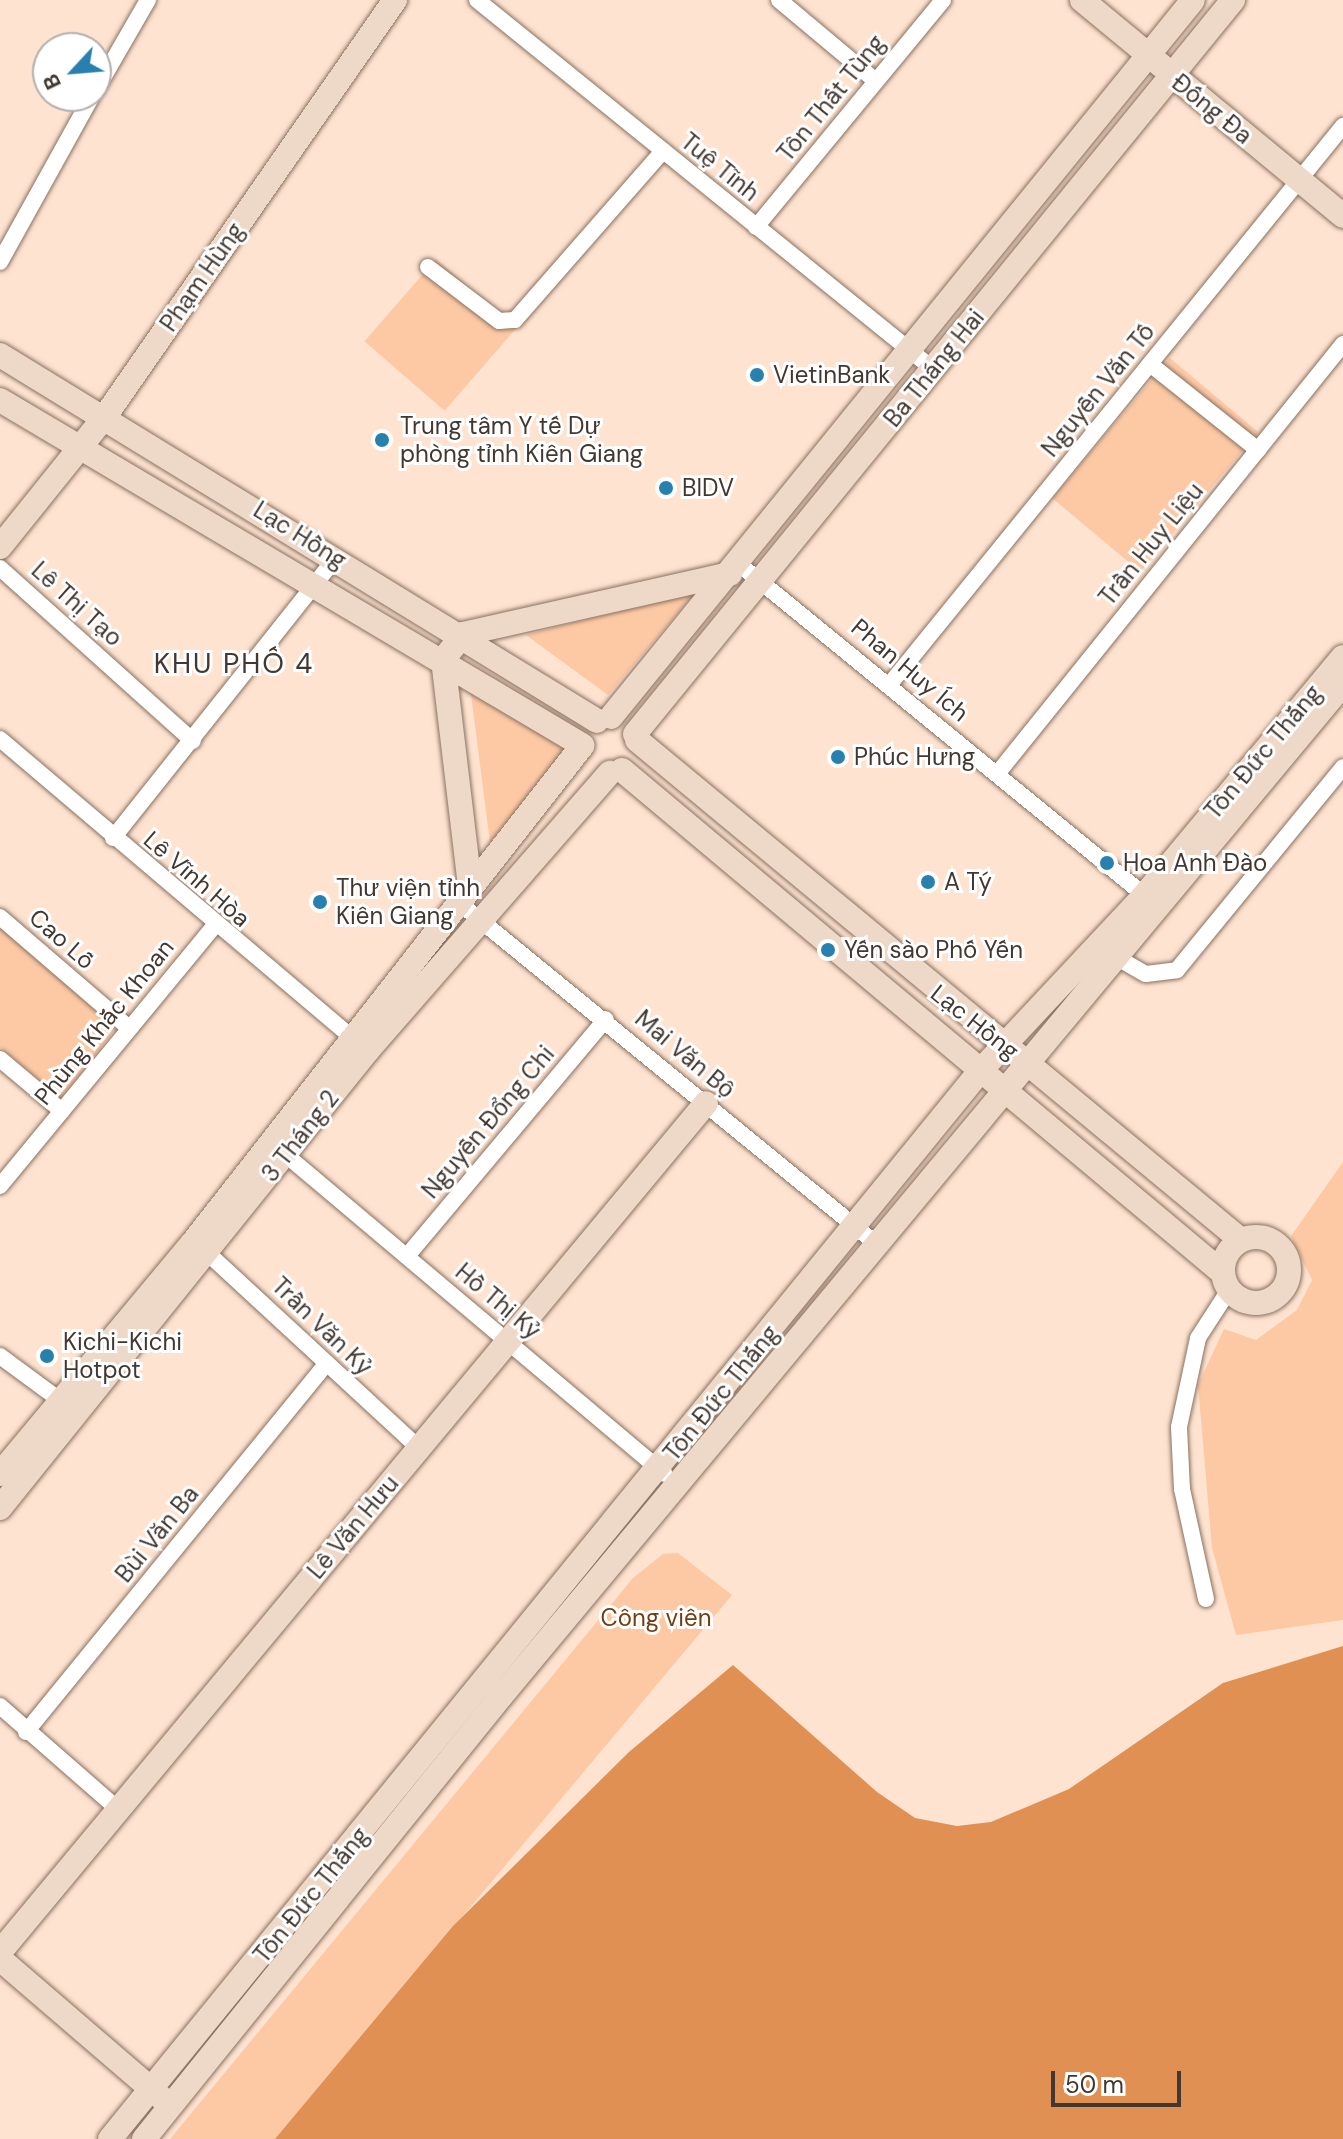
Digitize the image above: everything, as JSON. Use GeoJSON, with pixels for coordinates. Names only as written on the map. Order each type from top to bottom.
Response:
{"type":"FeatureCollection","features":[{"type":"Feature","properties":{"kind":"street"},"geometry":{"type":"LineString","coordinates":[[112,62],[148,0]]}},
{"type":"Feature","properties":{"kind":"street","name":"Phạm Hùng"},"geometry":{"type":"LineString","coordinates":[[0,547],[82,449],[395,0]]}},
{"type":"Feature","properties":{"kind":"street","name":"Tuệ Tĩnh"},"geometry":{"type":"LineString","coordinates":[[477,0],[933,369]]}},
{"type":"Feature","properties":{"kind":"street"},"geometry":{"type":"LineString","coordinates":[[779,0],[876,81]]}},
{"type":"Feature","properties":{"kind":"street","name":"Tôn Thất Tùng"},"geometry":{"type":"LineString","coordinates":[[756,227],[943,0]]}},
{"type":"Feature","properties":{"kind":"street","name":"Đống Đa"},"geometry":{"type":"LineString","coordinates":[[1082,0],[1343,216]]}},
{"type":"Feature","properties":{"kind":"street","name":"Ba Tháng Hai"},"geometry":{"type":"LineString","coordinates":[[582,746],[734,569],[911,354],[1193,0]]}},
{"type":"Feature","properties":{"kind":"street","name":"Ba Tháng Hai"},"geometry":{"type":"LineString","coordinates":[[616,772],[636,737],[1233,0]]}},
{"type":"Feature","properties":{"kind":"street"},"geometry":{"type":"LineString","coordinates":[[0,262],[83,112]]}},
{"type":"Feature","properties":{"kind":"street","name":"Nguyễn Văn Tố"},"geometry":{"type":"LineString","coordinates":[[890,684],[1343,126]]}},
{"type":"Feature","properties":{"kind":"street"},"geometry":{"type":"LineString","coordinates":[[428,267],[499,321],[515,320],[663,151]]}},
{"type":"Feature","properties":{"kind":"street","name":"Trần Huy Liệu"},"geometry":{"type":"LineString","coordinates":[[997,774],[1343,344]]}},
{"type":"Feature","properties":{"kind":"street","name":"Lạc Hồng"},"geometry":{"type":"LineString","coordinates":[[0,355],[106,415],[336,558],[636,737],[1001,1046],[1027,1063],[1241,1240]]}},
{"type":"Feature","properties":{"kind":"street"},"geometry":{"type":"LineString","coordinates":[[1150,364],[1258,450]]}},
{"type":"Feature","properties":{"kind":"street","name":"Lạc Hồng"},"geometry":{"type":"LineString","coordinates":[[0,400],[319,585],[582,746],[591,766],[616,772],[799,915],[981,1070],[1008,1086],[1226,1281]]}},
{"type":"Feature","properties":{"kind":"street"},"geometry":{"type":"LineString","coordinates":[[113,838],[319,585],[336,558]]}},
{"type":"Feature","properties":{"kind":"street","name":"Lê Thị Tạo"},"geometry":{"type":"LineString","coordinates":[[0,568],[193,741]]}},
{"type":"Feature","properties":{"kind":"street"},"geometry":{"type":"LineString","coordinates":[[464,894],[443,660],[463,634],[734,569]]}},
{"type":"Feature","properties":{"kind":"street","name":"Phan Huy Ích"},"geometry":{"type":"LineString","coordinates":[[734,569],[762,581],[1152,900]]}},
{"type":"Feature","properties":{"kind":"street","name":"Tôn Đức Thắng"},"geometry":{"type":"LineString","coordinates":[[110,2139],[670,1477],[879,1246],[1116,957],[1152,900],[1343,657]]}},
{"type":"Feature","properties":{"kind":"street","name":"Tôn Đức Thắng"},"geometry":{"type":"LineString","coordinates":[[144,2139],[670,1477],[853,1228],[981,1070],[1001,1046],[1152,900],[1343,684]]}},
{"type":"Feature","properties":{"kind":"street","name":"Lê Vĩnh Hòa"},"geometry":{"type":"LineString","coordinates":[[0,739],[214,926],[360,1044]]}},
{"type":"Feature","properties":{"kind":"street","name":"3 Tháng 2"},"geometry":{"type":"LineString","coordinates":[[2,1468],[286,1155],[464,894],[582,746]]}},
{"type":"Feature","properties":{"kind":"street"},"geometry":{"type":"LineString","coordinates":[[1116,957],[1146,974],[1177,970],[1343,767]]}},
{"type":"Feature","properties":{"kind":"street","name":"3 Tháng 2"},"geometry":{"type":"LineString","coordinates":[[0,1508],[83,1405],[201,1246],[360,1044],[616,772]]}},
{"type":"Feature","properties":{"kind":"street"},"geometry":{"type":"LineString","coordinates":[[799,915],[818,892]]}},
{"type":"Feature","properties":{"kind":"street","name":"Mai Văn Bộ"},"geometry":{"type":"LineString","coordinates":[[464,894],[480,917],[853,1228],[879,1246]]}},
{"type":"Feature","properties":{"kind":"street","name":"Cao Lỗ"},"geometry":{"type":"LineString","coordinates":[[0,917],[129,1028]]}},
{"type":"Feature","properties":{"kind":"street","name":"Phùng Khắc Khoan"},"geometry":{"type":"LineString","coordinates":[[0,1186],[214,926]]}},
{"type":"Feature","properties":{"kind":"street","name":"Nguyễn Đổng Chi"},"geometry":{"type":"LineString","coordinates":[[407,1256],[606,1019]]}},
{"type":"Feature","properties":{"kind":"street"},"geometry":{"type":"LineString","coordinates":[[0,1059],[62,1111]]}},
{"type":"Feature","properties":{"kind":"street","name":"Lê Văn Hưu"},"geometry":{"type":"LineString","coordinates":[[0,1952],[706,1103]]}},
{"type":"Feature","properties":{"kind":"street","name":"Hồ Thị Kỷ"},"geometry":{"type":"LineString","coordinates":[[286,1155],[670,1477]]}},
{"type":"Feature","properties":{"kind":"street"},"geometry":{"type":"LineString","coordinates":[[1206,1599],[1182,1489],[1179,1427],[1198,1338],[1226,1281],[1228,1251],[1241,1240],[1264,1237],[1279,1246],[1288,1279],[1275,1297],[1259,1304],[1226,1281]]}},
{"type":"Feature","properties":{"kind":"street","name":"Trần Văn Kỷ"},"geometry":{"type":"LineString","coordinates":[[201,1246],[324,1366],[419,1448]]}},
{"type":"Feature","properties":{"kind":"street"},"geometry":{"type":"LineString","coordinates":[[0,1356],[58,1404],[83,1405]]}},
{"type":"Feature","properties":{"kind":"street","name":"Bùi Văn Ba"},"geometry":{"type":"LineString","coordinates":[[26,1732],[324,1366]]}},
{"type":"Feature","properties":{"kind":"street"},"geometry":{"type":"LineString","coordinates":[[0,1706],[26,1732],[119,1810]]}},
{"type":"Feature","properties":{"kind":"street"},"geometry":{"type":"LineString","coordinates":[[0,1959],[171,2106]]}},
{"type":"Feature","properties":{"kind":"green space"},"geometry":{"type":"Polygon","coordinates":[[[436,259],[516,329],[444,411],[364,341],[436,259]]]}},
{"type":"Feature","properties":{"kind":"green space"},"geometry":{"type":"Polygon","coordinates":[[[1170,358],[1258,432],[1140,572],[1052,498],[1170,358]]]}},
{"type":"Feature","properties":{"kind":"green space"},"geometry":{"type":"Polygon","coordinates":[[[697,590],[608,695],[526,635],[697,590]]]}},
{"type":"Feature","properties":{"kind":"green space"},"geometry":{"type":"Polygon","coordinates":[[[470,687],[571,750],[491,850],[470,687]]]}},
{"type":"Feature","properties":{"kind":"green space"},"geometry":{"type":"Polygon","coordinates":[[[0,919],[120,1023],[61,1099],[0,1047],[0,919]]]}},
{"type":"Feature","properties":{"kind":"green space"},"geometry":{"type":"Polygon","coordinates":[[[1343,1162],[1343,1620],[1236,1635],[1212,1548],[1198,1385],[1224,1329],[1256,1340],[1297,1310],[1312,1280],[1291,1236],[1343,1162]]]}},
{"type":"Feature","properties":{"kind":"green space","name":"Công viên"},"geometry":{"type":"Polygon","coordinates":[[[678,1553],[732,1595],[276,2139],[170,2139],[633,1578],[663,1554],[678,1553]]]}},
{"type":"Feature","properties":{"kind":"shaded area"},"geometry":{"type":"Polygon","coordinates":[[[1343,1646],[1343,2139],[275,2139],[453,1926],[629,1752],[733,1665],[877,1792],[915,1818],[957,1826],[991,1822],[1069,1789],[1223,1683],[1343,1646]]]}},
{"type":"Feature","properties":{"kind":"place","name":"VietinBank"},"geometry":{"type":"Point","coordinates":[757,375]}},
{"type":"Feature","properties":{"kind":"place","name":"Trung tâm Y tế Dự phòng tỉnh Kiên Giang"},"geometry":{"type":"Point","coordinates":[382,440]}},
{"type":"Feature","properties":{"kind":"place","name":"BIDV"},"geometry":{"type":"Point","coordinates":[666,488]}},
{"type":"Feature","properties":{"kind":"place","name":"Phúc Hưng"},"geometry":{"type":"Point","coordinates":[838,757]}},
{"type":"Feature","properties":{"kind":"place","name":"Hoa Anh Đào"},"geometry":{"type":"Point","coordinates":[1107,863]}},
{"type":"Feature","properties":{"kind":"place","name":"A Tý"},"geometry":{"type":"Point","coordinates":[928,882]}},
{"type":"Feature","properties":{"kind":"place","name":"Thư viện tỉnh Kiên Giang"},"geometry":{"type":"Point","coordinates":[320,902]}},
{"type":"Feature","properties":{"kind":"place","name":"Yến sào Phố Yến"},"geometry":{"type":"Point","coordinates":[828,950]}},
{"type":"Feature","properties":{"kind":"place","name":"Kichi-Kichi Hotpot"},"geometry":{"type":"Point","coordinates":[47,1356]}},
{"type":"Feature","properties":{"kind":"district","name":"KHU PHỐ 4"},"geometry":{"type":"Point","coordinates":[234,664]}}]}
